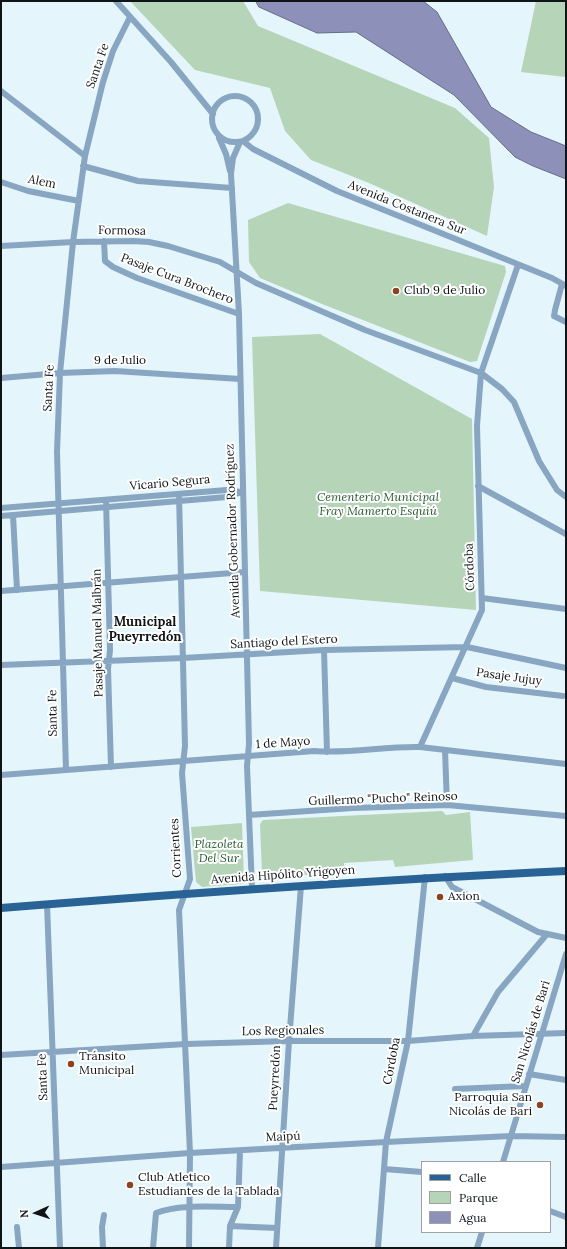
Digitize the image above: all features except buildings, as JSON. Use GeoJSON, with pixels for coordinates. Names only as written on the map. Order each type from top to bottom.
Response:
{"type":"FeatureCollection","features":[{"type":"Feature","properties":{"kind":"main road","name":"Avenida Hipólito Yrigoyen"},"geometry":{"type":"LineString","coordinates":[[1,908],[252,888],[425,877],[566,871]]}},
{"type":"Feature","properties":{"kind":"street"},"geometry":{"type":"LineString","coordinates":[[116,1],[171,62],[213,114]]}},
{"type":"Feature","properties":{"kind":"street","name":"Santa Fe"},"geometry":{"type":"LineString","coordinates":[[66,770],[57,452],[60,374],[73,242],[83,166],[102,82],[113,51],[130,17]]}},
{"type":"Feature","properties":{"kind":"street"},"geometry":{"type":"LineString","coordinates":[[1,91],[85,156]]}},
{"type":"Feature","properties":{"kind":"street"},"geometry":{"type":"LineString","coordinates":[[238,96],[251,102],[258,114],[258,124],[254,133],[248,139],[242,142],[230,142],[218,135],[213,125],[213,114],[217,105],[229,97],[238,96]]}},
{"type":"Feature","properties":{"kind":"street","name":"Avenida Gobernador Rodríguez"},"geometry":{"type":"LineString","coordinates":[[218,135],[226,154],[231,174],[239,314],[249,744],[247,766],[252,888]]}},
{"type":"Feature","properties":{"kind":"street","name":"Avenida Gobernador Rodríguez"},"geometry":{"type":"LineString","coordinates":[[231,174],[233,158],[242,142]]}},
{"type":"Feature","properties":{"kind":"street","name":"Avenida Costanera Sur"},"geometry":{"type":"LineString","coordinates":[[242,142],[337,191],[552,278],[564,285]]}},
{"type":"Feature","properties":{"kind":"street"},"geometry":{"type":"LineString","coordinates":[[83,166],[138,181],[232,188]]}},
{"type":"Feature","properties":{"kind":"street","name":"Alem"},"geometry":{"type":"LineString","coordinates":[[1,182],[28,191],[79,201]]}},
{"type":"Feature","properties":{"kind":"street","name":"Formosa"},"geometry":{"type":"LineString","coordinates":[[1,246],[104,241],[149,242],[168,246],[220,262],[256,282],[365,330],[481,373],[502,389],[514,402],[539,461],[557,490],[566,497]]}},
{"type":"Feature","properties":{"kind":"street","name":"Pasaje Cura Brochero"},"geometry":{"type":"LineString","coordinates":[[104,241],[105,261],[113,267],[137,278],[239,314]]}},
{"type":"Feature","properties":{"kind":"street","name":"Córdoba"},"geometry":{"type":"LineString","coordinates":[[420,747],[482,610],[477,426],[481,373],[518,265]]}},
{"type":"Feature","properties":{"kind":"street"},"geometry":{"type":"LineString","coordinates":[[564,285],[554,316],[566,322]]}},
{"type":"Feature","properties":{"kind":"street","name":"9 de Julio"},"geometry":{"type":"LineString","coordinates":[[1,378],[115,371],[240,379]]}},
{"type":"Feature","properties":{"kind":"street"},"geometry":{"type":"LineString","coordinates":[[478,486],[566,534]]}},
{"type":"Feature","properties":{"kind":"street","name":"Vicario Segura"},"geometry":{"type":"LineString","coordinates":[[1,508],[227,490],[242,492]]}},
{"type":"Feature","properties":{"kind":"street","name":"Vicario Segura"},"geometry":{"type":"LineString","coordinates":[[1,516],[227,497],[242,492]]}},
{"type":"Feature","properties":{"kind":"street","name":"Corrientes"},"geometry":{"type":"LineString","coordinates":[[179,494],[185,746],[182,773],[190,879],[179,910],[190,1153],[189,1248]]}},
{"type":"Feature","properties":{"kind":"street","name":"Pasaje Manuel Malbrán"},"geometry":{"type":"LineString","coordinates":[[106,500],[111,767]]}},
{"type":"Feature","properties":{"kind":"street"},"geometry":{"type":"LineString","coordinates":[[13,515],[17,590]]}},
{"type":"Feature","properties":{"kind":"street"},"geometry":{"type":"LineString","coordinates":[[1,591],[245,572]]}},
{"type":"Feature","properties":{"kind":"street"},"geometry":{"type":"LineString","coordinates":[[482,598],[566,608]]}},
{"type":"Feature","properties":{"kind":"street","name":"Santiago del Estero"},"geometry":{"type":"LineString","coordinates":[[1,665],[183,658],[324,650],[466,647],[566,668]]}},
{"type":"Feature","properties":{"kind":"street"},"geometry":{"type":"LineString","coordinates":[[324,650],[327,752]]}},
{"type":"Feature","properties":{"kind":"street","name":"Pasaje Jujuy"},"geometry":{"type":"LineString","coordinates":[[452,678],[486,686],[563,696]]}},
{"type":"Feature","properties":{"kind":"street","name":"1 de Mayo"},"geometry":{"type":"LineString","coordinates":[[1,775],[398,746],[420,747],[566,764]]}},
{"type":"Feature","properties":{"kind":"street"},"geometry":{"type":"LineString","coordinates":[[445,750],[448,805]]}},
{"type":"Feature","properties":{"kind":"street","name":"Guillermo \"Pucho\" Reinoso"},"geometry":{"type":"LineString","coordinates":[[249,815],[353,808],[448,805],[566,816]]}},
{"type":"Feature","properties":{"kind":"street"},"geometry":{"type":"LineString","coordinates":[[444,876],[452,887],[538,932],[566,938]]}},
{"type":"Feature","properties":{"kind":"street","name":"Córdoba"},"geometry":{"type":"LineString","coordinates":[[378,1248],[386,1142],[408,1041],[425,877]]}},
{"type":"Feature","properties":{"kind":"street","name":"Pueyrredón"},"geometry":{"type":"LineString","coordinates":[[276,1248],[289,1041],[301,886]]}},
{"type":"Feature","properties":{"kind":"street","name":"Santa Fe"},"geometry":{"type":"LineString","coordinates":[[47,904],[54,1052],[60,1248]]}},
{"type":"Feature","properties":{"kind":"street"},"geometry":{"type":"LineString","coordinates":[[473,1036],[498,992],[547,934]]}},
{"type":"Feature","properties":{"kind":"street","name":"San Nicolás de Bari"},"geometry":{"type":"LineString","coordinates":[[503,1161],[566,954]]}},
{"type":"Feature","properties":{"kind":"street","name":"Los Regionales"},"geometry":{"type":"LineString","coordinates":[[1,1055],[186,1044],[289,1041],[408,1041],[473,1036],[566,1033]]}},
{"type":"Feature","properties":{"kind":"street"},"geometry":{"type":"LineString","coordinates":[[529,1074],[566,1080]]}},
{"type":"Feature","properties":{"kind":"street"},"geometry":{"type":"LineString","coordinates":[[454,1089],[525,1086]]}},
{"type":"Feature","properties":{"kind":"street","name":"Maipú"},"geometry":{"type":"LineString","coordinates":[[1,1167],[190,1153],[386,1142],[511,1136],[566,1137]]}},
{"type":"Feature","properties":{"kind":"street"},"geometry":{"type":"LineString","coordinates":[[229,1248],[230,1226],[238,1207],[240,1151]]}},
{"type":"Feature","properties":{"kind":"street"},"geometry":{"type":"LineString","coordinates":[[384,1169],[421,1172]]}},
{"type":"Feature","properties":{"kind":"street"},"geometry":{"type":"LineString","coordinates":[[153,1248],[156,1213],[163,1210],[190,1208],[238,1207]]}},
{"type":"Feature","properties":{"kind":"street"},"geometry":{"type":"LineString","coordinates":[[551,1212],[566,1217]]}},
{"type":"Feature","properties":{"kind":"street"},"geometry":{"type":"LineString","coordinates":[[103,1248],[102,1227],[104,1215]]}},
{"type":"Feature","properties":{"kind":"street"},"geometry":{"type":"LineString","coordinates":[[230,1226],[277,1228]]}},
{"type":"Feature","properties":{"kind":"street"},"geometry":{"type":"LineString","coordinates":[[17,1227],[20,1248]]}},
{"type":"Feature","properties":{"kind":"street"},"geometry":{"type":"LineString","coordinates":[[477,1248],[482,1233]]}},
{"type":"Feature","properties":{"kind":"green space"},"geometry":{"type":"Polygon","coordinates":[[[130,1],[243,1],[258,26],[455,108],[489,138],[494,187],[487,236],[369,183],[311,160],[285,131],[270,88],[195,70],[130,1]]]}},
{"type":"Feature","properties":{"kind":"green space"},"geometry":{"type":"Polygon","coordinates":[[[536,1],[566,1],[566,77],[521,72],[536,1]]]}},
{"type":"Feature","properties":{"kind":"green space","name":"Club 9 de Julio"},"geometry":{"type":"Polygon","coordinates":[[[288,203],[505,266],[506,272],[477,361],[470,362],[260,278],[249,262],[248,220],[288,203]]]}},
{"type":"Feature","properties":{"kind":"green space","name":"Cementerio Municipal Fray Mamerto Esquiú"},"geometry":{"type":"Polygon","coordinates":[[[320,334],[472,419],[476,610],[260,591],[252,337],[320,334]]]}},
{"type":"Feature","properties":{"kind":"green space"},"geometry":{"type":"Polygon","coordinates":[[[442,811],[446,815],[470,812],[473,860],[395,867],[393,860],[344,863],[345,874],[262,875],[260,824],[263,820],[442,811]]]}},
{"type":"Feature","properties":{"kind":"green space","name":"Plazoleta Del Sur"},"geometry":{"type":"Polygon","coordinates":[[[242,823],[244,882],[241,884],[202,887],[196,882],[191,827],[242,823]]]}},
{"type":"Feature","properties":{"kind":"water"},"geometry":{"type":"Polygon","coordinates":[[[256,1],[423,1],[437,12],[491,107],[531,132],[566,146],[566,179],[515,157],[454,95],[356,32],[317,33],[259,7],[256,1]]]}},
{"type":"Feature","properties":{"kind":"place","name":"Club 9 de Julio"},"geometry":{"type":"Point","coordinates":[396,291]}},
{"type":"Feature","properties":{"kind":"place","name":"Axion"},"geometry":{"type":"Point","coordinates":[440,897]}},
{"type":"Feature","properties":{"kind":"place","name":"Tránsito Municipal"},"geometry":{"type":"Point","coordinates":[71,1064]}},
{"type":"Feature","properties":{"kind":"place","name":"Parroquia San Nicolás de Bari"},"geometry":{"type":"Point","coordinates":[540,1105]}},
{"type":"Feature","properties":{"kind":"place","name":"Club Atletico Estudiantes de la Tablada"},"geometry":{"type":"Point","coordinates":[130,1185]}},
{"type":"Feature","properties":{"kind":"district","name":"Municipal Pueyrredón"},"geometry":{"type":"Point","coordinates":[145,630]}}]}
